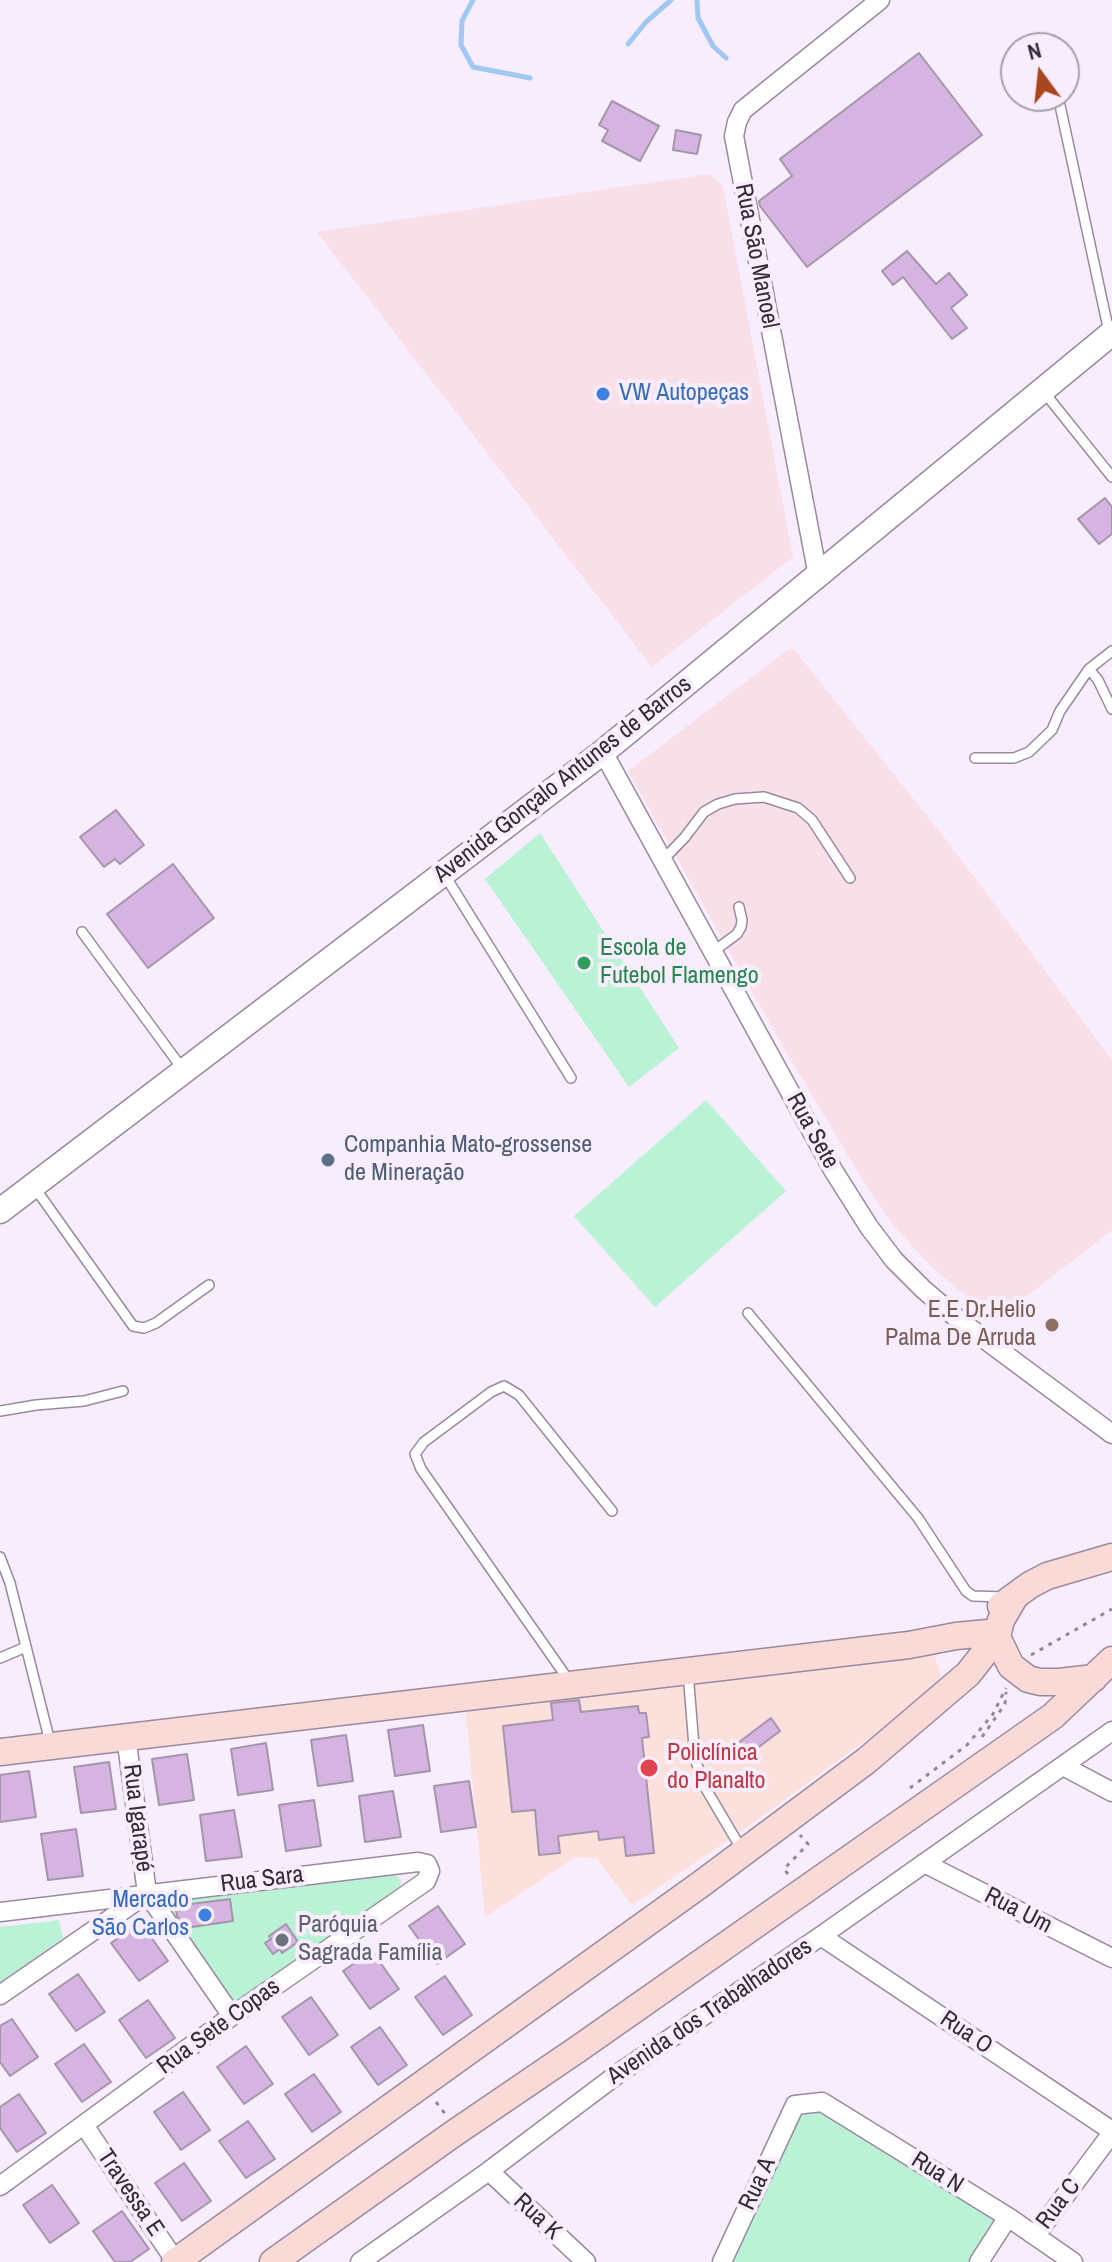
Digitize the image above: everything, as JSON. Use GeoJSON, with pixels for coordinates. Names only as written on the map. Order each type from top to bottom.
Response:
{"type":"FeatureCollection","features":[{"type":"Feature","properties":{"kind":"main road"},"geometry":{"type":"LineString","coordinates":[[909,1645],[979,1618],[1035,1582],[1106,1562]]}},
{"type":"Feature","properties":{"kind":"main road"},"geometry":{"type":"LineString","coordinates":[[176,2262],[744,1853],[866,1761],[968,1674],[998,1634],[1005,1612],[1014,1598]]}},
{"type":"Feature","properties":{"kind":"main road"},"geometry":{"type":"LineString","coordinates":[[0,1752],[909,1645],[956,1636],[998,1634]]}},
{"type":"Feature","properties":{"kind":"main road"},"geometry":{"type":"LineString","coordinates":[[998,1634],[1011,1666],[1024,1677],[1040,1682],[1069,1682],[1106,1671]]}},
{"type":"Feature","properties":{"kind":"main road"},"geometry":{"type":"LineString","coordinates":[[273,2262],[1053,1716],[1106,1671]]}},
{"type":"Feature","properties":{"kind":"street","name":"Rua São Manoel"},"geometry":{"type":"LineString","coordinates":[[818,576],[734,136],[743,110],[880,0]]}},
{"type":"Feature","properties":{"kind":"street","name":"Avenida Gonçalo Antunes de Barros"},"geometry":{"type":"LineString","coordinates":[[0,1211],[603,752],[1111,334]]}},
{"type":"Feature","properties":{"kind":"street","name":"Rua Sete"},"geometry":{"type":"LineString","coordinates":[[603,752],[833,1170],[869,1227],[894,1260],[959,1320],[1112,1434]]}},
{"type":"Feature","properties":{"kind":"street","name":"Avenida dos Trabalhadores"},"geometry":{"type":"LineString","coordinates":[[364,2261],[619,2073],[821,1936],[1112,1731]]}},
{"type":"Feature","properties":{"kind":"street","name":"Rua Igarapé"},"geometry":{"type":"LineString","coordinates":[[126,1736],[147,1893],[232,2016]]}},
{"type":"Feature","properties":{"kind":"street"},"geometry":{"type":"LineString","coordinates":[[1063,1766],[1112,1792]]}},
{"type":"Feature","properties":{"kind":"street","name":"Rua Sara"},"geometry":{"type":"LineString","coordinates":[[0,1912],[418,1862],[428,1866]]}},
{"type":"Feature","properties":{"kind":"street","name":"Rua Um"},"geometry":{"type":"LineString","coordinates":[[924,1863],[1112,1958]]}},
{"type":"Feature","properties":{"kind":"street","name":"Rua Sete Copas"},"geometry":{"type":"LineString","coordinates":[[0,2186],[232,2016],[426,1881],[430,1874],[428,1866]]}},
{"type":"Feature","properties":{"kind":"street"},"geometry":{"type":"LineString","coordinates":[[0,1995],[147,1893]]}},
{"type":"Feature","properties":{"kind":"street","name":"Rua O"},"geometry":{"type":"LineString","coordinates":[[821,1936],[1112,2132]]}},
{"type":"Feature","properties":{"kind":"street","name":"Rua N"},"geometry":{"type":"LineString","coordinates":[[795,2105],[822,2102],[1008,2217],[1073,2262]]}},
{"type":"Feature","properties":{"kind":"street","name":"Rua A"},"geometry":{"type":"LineString","coordinates":[[722,2262],[795,2105]]}},
{"type":"Feature","properties":{"kind":"street","name":"Travessa E"},"geometry":{"type":"LineString","coordinates":[[84,2125],[176,2262]]}},
{"type":"Feature","properties":{"kind":"street","name":"Rua C"},"geometry":{"type":"LineString","coordinates":[[1035,2236],[1112,2132]]}},
{"type":"Feature","properties":{"kind":"street","name":"Rua K"},"geometry":{"type":"LineString","coordinates":[[489,2171],[586,2262]]}},
{"type":"Feature","properties":{"kind":"street"},"geometry":{"type":"LineString","coordinates":[[979,2262],[1008,2217]]}},
{"type":"Feature","properties":{"kind":"lane"},"geometry":{"type":"LineString","coordinates":[[1062,112],[1111,334]]}},
{"type":"Feature","properties":{"kind":"lane"},"geometry":{"type":"LineString","coordinates":[[1043,390],[1112,477]]}},
{"type":"Feature","properties":{"kind":"lane"},"geometry":{"type":"LineString","coordinates":[[975,758],[1014,758],[1029,752],[1052,730],[1060,711],[1089,669],[1112,651]]}},
{"type":"Feature","properties":{"kind":"lane"},"geometry":{"type":"LineString","coordinates":[[1089,669],[1112,709]]}},
{"type":"Feature","properties":{"kind":"lane"},"geometry":{"type":"LineString","coordinates":[[663,860],[704,812],[735,799],[764,797],[798,808],[812,820],[850,878]]}},
{"type":"Feature","properties":{"kind":"lane"},"geometry":{"type":"LineString","coordinates":[[444,874],[571,1078]]}},
{"type":"Feature","properties":{"kind":"lane"},"geometry":{"type":"LineString","coordinates":[[714,951],[737,934],[741,927],[739,907]]}},
{"type":"Feature","properties":{"kind":"lane"},"geometry":{"type":"LineString","coordinates":[[82,932],[184,1071]]}},
{"type":"Feature","properties":{"kind":"lane"},"geometry":{"type":"LineString","coordinates":[[33,1186],[133,1326],[144,1328],[156,1323],[209,1285]]}},
{"type":"Feature","properties":{"kind":"lane"},"geometry":{"type":"LineString","coordinates":[[748,1313],[918,1518],[966,1591],[973,1596],[1014,1598]]}},
{"type":"Feature","properties":{"kind":"lane"},"geometry":{"type":"LineString","coordinates":[[572,1684],[421,1469],[415,1454],[424,1442],[491,1392],[504,1386],[519,1395],[612,1511]]}},
{"type":"Feature","properties":{"kind":"lane"},"geometry":{"type":"LineString","coordinates":[[0,1411],[84,1401],[123,1391]]}},
{"type":"Feature","properties":{"kind":"lane"},"geometry":{"type":"LineString","coordinates":[[0,1557],[50,1746]]}},
{"type":"Feature","properties":{"kind":"lane"},"geometry":{"type":"LineString","coordinates":[[0,1658],[26,1647]]}},
{"type":"Feature","properties":{"kind":"lane"},"geometry":{"type":"LineString","coordinates":[[687,1671],[695,1759],[706,1789],[744,1853]]}},
{"type":"Feature","properties":{"kind":"path"},"geometry":{"type":"LineString","coordinates":[[1011,1666],[1112,1609]]}},
{"type":"Feature","properties":{"kind":"path"},"geometry":{"type":"LineString","coordinates":[[436,2102],[450,2121]]}},
{"type":"Feature","properties":{"kind":"shaded area","name":"VW Autopeças"},"geometry":{"type":"Polygon","coordinates":[[[709,174],[723,186],[793,557],[652,667],[317,232],[709,174]]]}},
{"type":"Feature","properties":{"kind":"shaded area"},"geometry":{"type":"Polygon","coordinates":[[[792,647],[943,836],[1112,1060],[1112,1230],[995,1321],[931,1266],[893,1225],[865,1184],[778,1038],[628,771],[792,647]]]}},
{"type":"Feature","properties":{"kind":"shaded area","name":"Policlínica do Planalto"},"geometry":{"type":"Polygon","coordinates":[[[929,1649],[940,1672],[939,1682],[931,1693],[739,1833],[632,1905],[596,1858],[575,1857],[485,1917],[465,1703],[929,1649]]]}},
{"type":"Feature","properties":{"kind":"green space","name":"Escola de Futebol Flamengo"},"geometry":{"type":"Polygon","coordinates":[[[540,833],[679,1048],[629,1087],[485,879],[540,833]]]}},
{"type":"Feature","properties":{"kind":"green space"},"geometry":{"type":"Polygon","coordinates":[[[706,1100],[786,1191],[655,1307],[574,1216],[706,1100]]]}},
{"type":"Feature","properties":{"kind":"green space"},"geometry":{"type":"Polygon","coordinates":[[[394,1875],[401,1879],[398,1888],[237,2007],[172,1923],[166,1908],[170,1902],[394,1875]]]}},
{"type":"Feature","properties":{"kind":"green space"},"geometry":{"type":"Polygon","coordinates":[[[59,1920],[63,1938],[0,1983],[0,1927],[59,1920]]]}},
{"type":"Feature","properties":{"kind":"green space"},"geometry":{"type":"Polygon","coordinates":[[[820,2112],[1000,2221],[974,2262],[729,2262],[796,2118],[820,2112]]]}},
{"type":"Feature","properties":{"kind":"building"},"geometry":{"type":"Polygon","coordinates":[[[919,53],[982,135],[807,267],[760,206],[759,201],[792,176],[780,159],[919,53]]]}},
{"type":"Feature","properties":{"kind":"building"},"geometry":{"type":"Polygon","coordinates":[[[612,101],[659,126],[640,161],[602,141],[608,130],[599,125],[612,101]]]}},
{"type":"Feature","properties":{"kind":"building"},"geometry":{"type":"Polygon","coordinates":[[[676,130],[701,135],[697,154],[673,150],[676,130]]]}},
{"type":"Feature","properties":{"kind":"building"},"geometry":{"type":"Polygon","coordinates":[[[907,251],[936,284],[949,273],[967,295],[951,308],[967,328],[952,339],[903,277],[893,285],[882,271],[907,251]]]}},
{"type":"Feature","properties":{"kind":"building"},"geometry":{"type":"Polygon","coordinates":[[[1105,498],[1112,507],[1112,534],[1099,544],[1078,519],[1105,498]]]}},
{"type":"Feature","properties":{"kind":"building"},"geometry":{"type":"Polygon","coordinates":[[[116,810],[144,845],[120,864],[115,859],[104,867],[80,837],[116,810]]]}},
{"type":"Feature","properties":{"kind":"building"},"geometry":{"type":"Polygon","coordinates":[[[173,864],[214,918],[148,968],[107,914],[173,864]]]}},
{"type":"Feature","properties":{"kind":"building"},"geometry":{"type":"Polygon","coordinates":[[[579,1700],[581,1712],[638,1706],[639,1713],[646,1713],[649,1737],[642,1738],[654,1853],[626,1856],[624,1837],[599,1840],[598,1831],[558,1836],[560,1853],[539,1855],[535,1810],[512,1812],[503,1726],[553,1720],[551,1703],[579,1700]]]}},
{"type":"Feature","properties":{"kind":"building"},"geometry":{"type":"Polygon","coordinates":[[[771,1718],[780,1731],[739,1762],[730,1749],[771,1718]]]}},
{"type":"Feature","properties":{"kind":"building"},"geometry":{"type":"Polygon","coordinates":[[[423,1725],[430,1771],[395,1776],[388,1730],[423,1725]]]}},
{"type":"Feature","properties":{"kind":"building"},"geometry":{"type":"Polygon","coordinates":[[[346,1735],[353,1781],[318,1786],[311,1740],[346,1735]]]}},
{"type":"Feature","properties":{"kind":"building"},"geometry":{"type":"Polygon","coordinates":[[[266,1743],[273,1790],[238,1795],[231,1749],[266,1743]]]}},
{"type":"Feature","properties":{"kind":"building"},"geometry":{"type":"Polygon","coordinates":[[[187,1754],[194,1800],[159,1805],[152,1759],[187,1754]]]}},
{"type":"Feature","properties":{"kind":"building"},"geometry":{"type":"Polygon","coordinates":[[[109,1762],[116,1809],[81,1813],[74,1767],[109,1762]]]}},
{"type":"Feature","properties":{"kind":"building"},"geometry":{"type":"Polygon","coordinates":[[[29,1771],[36,1817],[0,1822],[0,1775],[29,1771]]]}},
{"type":"Feature","properties":{"kind":"building"},"geometry":{"type":"Polygon","coordinates":[[[469,1781],[476,1827],[441,1832],[434,1786],[469,1781]]]}},
{"type":"Feature","properties":{"kind":"building"},"geometry":{"type":"Polygon","coordinates":[[[393,1791],[401,1837],[365,1842],[359,1796],[393,1791]]]}},
{"type":"Feature","properties":{"kind":"building"},"geometry":{"type":"Polygon","coordinates":[[[314,1800],[321,1846],[286,1851],[279,1805],[314,1800]]]}},
{"type":"Feature","properties":{"kind":"building"},"geometry":{"type":"Polygon","coordinates":[[[234,1810],[242,1857],[206,1861],[200,1815],[234,1810]]]}},
{"type":"Feature","properties":{"kind":"building"},"geometry":{"type":"Polygon","coordinates":[[[76,1829],[83,1876],[48,1880],[41,1834],[76,1829]]]}},
{"type":"Feature","properties":{"kind":"building","name":"Mercado São Carlos"},"geometry":{"type":"Polygon","coordinates":[[[230,1899],[233,1921],[185,1928],[177,1916],[176,1909],[183,1908],[183,1905],[230,1899]]]}},
{"type":"Feature","properties":{"kind":"building"},"geometry":{"type":"Polygon","coordinates":[[[438,1906],[465,1944],[437,1964],[409,1926],[438,1906]]]}},
{"type":"Feature","properties":{"kind":"building"},"geometry":{"type":"Polygon","coordinates":[[[141,1923],[168,1961],[139,1981],[111,1943],[141,1923]]]}},
{"type":"Feature","properties":{"kind":"building","name":"Paróquia Sagrada Família"},"geometry":{"type":"Polygon","coordinates":[[[286,1924],[298,1942],[282,1953],[280,1949],[273,1954],[265,1943],[271,1939],[269,1936],[286,1924]]]}},
{"type":"Feature","properties":{"kind":"building"},"geometry":{"type":"Polygon","coordinates":[[[372,1951],[399,1989],[370,2009],[343,1971],[372,1951]]]}},
{"type":"Feature","properties":{"kind":"building"},"geometry":{"type":"Polygon","coordinates":[[[78,1974],[105,2012],[76,2031],[49,1994],[78,1974]]]}},
{"type":"Feature","properties":{"kind":"building"},"geometry":{"type":"Polygon","coordinates":[[[445,1976],[472,2015],[443,2035],[415,1997],[445,1976]]]}},
{"type":"Feature","properties":{"kind":"building"},"geometry":{"type":"Polygon","coordinates":[[[311,1997],[338,2035],[309,2055],[282,2017],[311,1997]]]}},
{"type":"Feature","properties":{"kind":"building"},"geometry":{"type":"Polygon","coordinates":[[[148,2000],[175,2038],[146,2058],[119,2020],[148,2000]]]}},
{"type":"Feature","properties":{"kind":"building"},"geometry":{"type":"Polygon","coordinates":[[[12,2019],[38,2057],[10,2076],[0,2062],[0,2026],[12,2019]]]}},
{"type":"Feature","properties":{"kind":"building"},"geometry":{"type":"Polygon","coordinates":[[[380,2027],[407,2065],[378,2085],[351,2047],[380,2027]]]}},
{"type":"Feature","properties":{"kind":"building"},"geometry":{"type":"Polygon","coordinates":[[[84,2044],[111,2082],[82,2102],[55,2064],[84,2044]]]}},
{"type":"Feature","properties":{"kind":"building"},"geometry":{"type":"Polygon","coordinates":[[[246,2046],[273,2084],[244,2104],[217,2067],[246,2046]]]}},
{"type":"Feature","properties":{"kind":"building"},"geometry":{"type":"Polygon","coordinates":[[[314,2074],[341,2112],[312,2132],[285,2094],[314,2074]]]}},
{"type":"Feature","properties":{"kind":"building"},"geometry":{"type":"Polygon","coordinates":[[[183,2092],[210,2130],[181,2150],[154,2112],[183,2092]]]}},
{"type":"Feature","properties":{"kind":"building"},"geometry":{"type":"Polygon","coordinates":[[[19,2094],[46,2133],[17,2152],[0,2128],[0,2107],[19,2094]]]}},
{"type":"Feature","properties":{"kind":"building"},"geometry":{"type":"Polygon","coordinates":[[[248,2121],[275,2159],[246,2178],[219,2141],[248,2121]]]}},
{"type":"Feature","properties":{"kind":"building"},"geometry":{"type":"Polygon","coordinates":[[[184,2163],[211,2201],[182,2221],[155,2183],[184,2163]]]}},
{"type":"Feature","properties":{"kind":"building"},"geometry":{"type":"Polygon","coordinates":[[[52,2185],[79,2223],[50,2243],[23,2205],[52,2185]]]}},
{"type":"Feature","properties":{"kind":"building"},"geometry":{"type":"Polygon","coordinates":[[[122,2211],[149,2249],[130,2262],[115,2262],[93,2231],[122,2211]]]}},
{"type":"Feature","properties":{"kind":"waterway"},"geometry":{"type":"LineString","coordinates":[[473,0],[462,21],[461,45],[473,67],[530,78]]}},
{"type":"Feature","properties":{"kind":"waterway"},"geometry":{"type":"LineString","coordinates":[[628,44],[646,22],[671,0]]}},
{"type":"Feature","properties":{"kind":"waterway"},"geometry":{"type":"LineString","coordinates":[[697,0],[698,18],[713,46],[726,58]]}},
{"type":"Feature","properties":{"kind":"place","name":"VW Autopeças"},"geometry":{"type":"Point","coordinates":[603,394]}},
{"type":"Feature","properties":{"kind":"place","name":"Escola de Futebol Flamengo"},"geometry":{"type":"Point","coordinates":[584,963]}},
{"type":"Feature","properties":{"kind":"place","name":"Companhia Mato-grossense de Mineração"},"geometry":{"type":"Point","coordinates":[328,1160]}},
{"type":"Feature","properties":{"kind":"place","name":"E.E Dr.Helio Palma De Arruda"},"geometry":{"type":"Point","coordinates":[1052,1325]}},
{"type":"Feature","properties":{"kind":"place","name":"Policlínica do Planalto"},"geometry":{"type":"Point","coordinates":[649,1768]}},
{"type":"Feature","properties":{"kind":"place","name":"Mercado São Carlos"},"geometry":{"type":"Point","coordinates":[205,1915]}},
{"type":"Feature","properties":{"kind":"place","name":"Paróquia Sagrada Família"},"geometry":{"type":"Point","coordinates":[282,1940]}}]}
